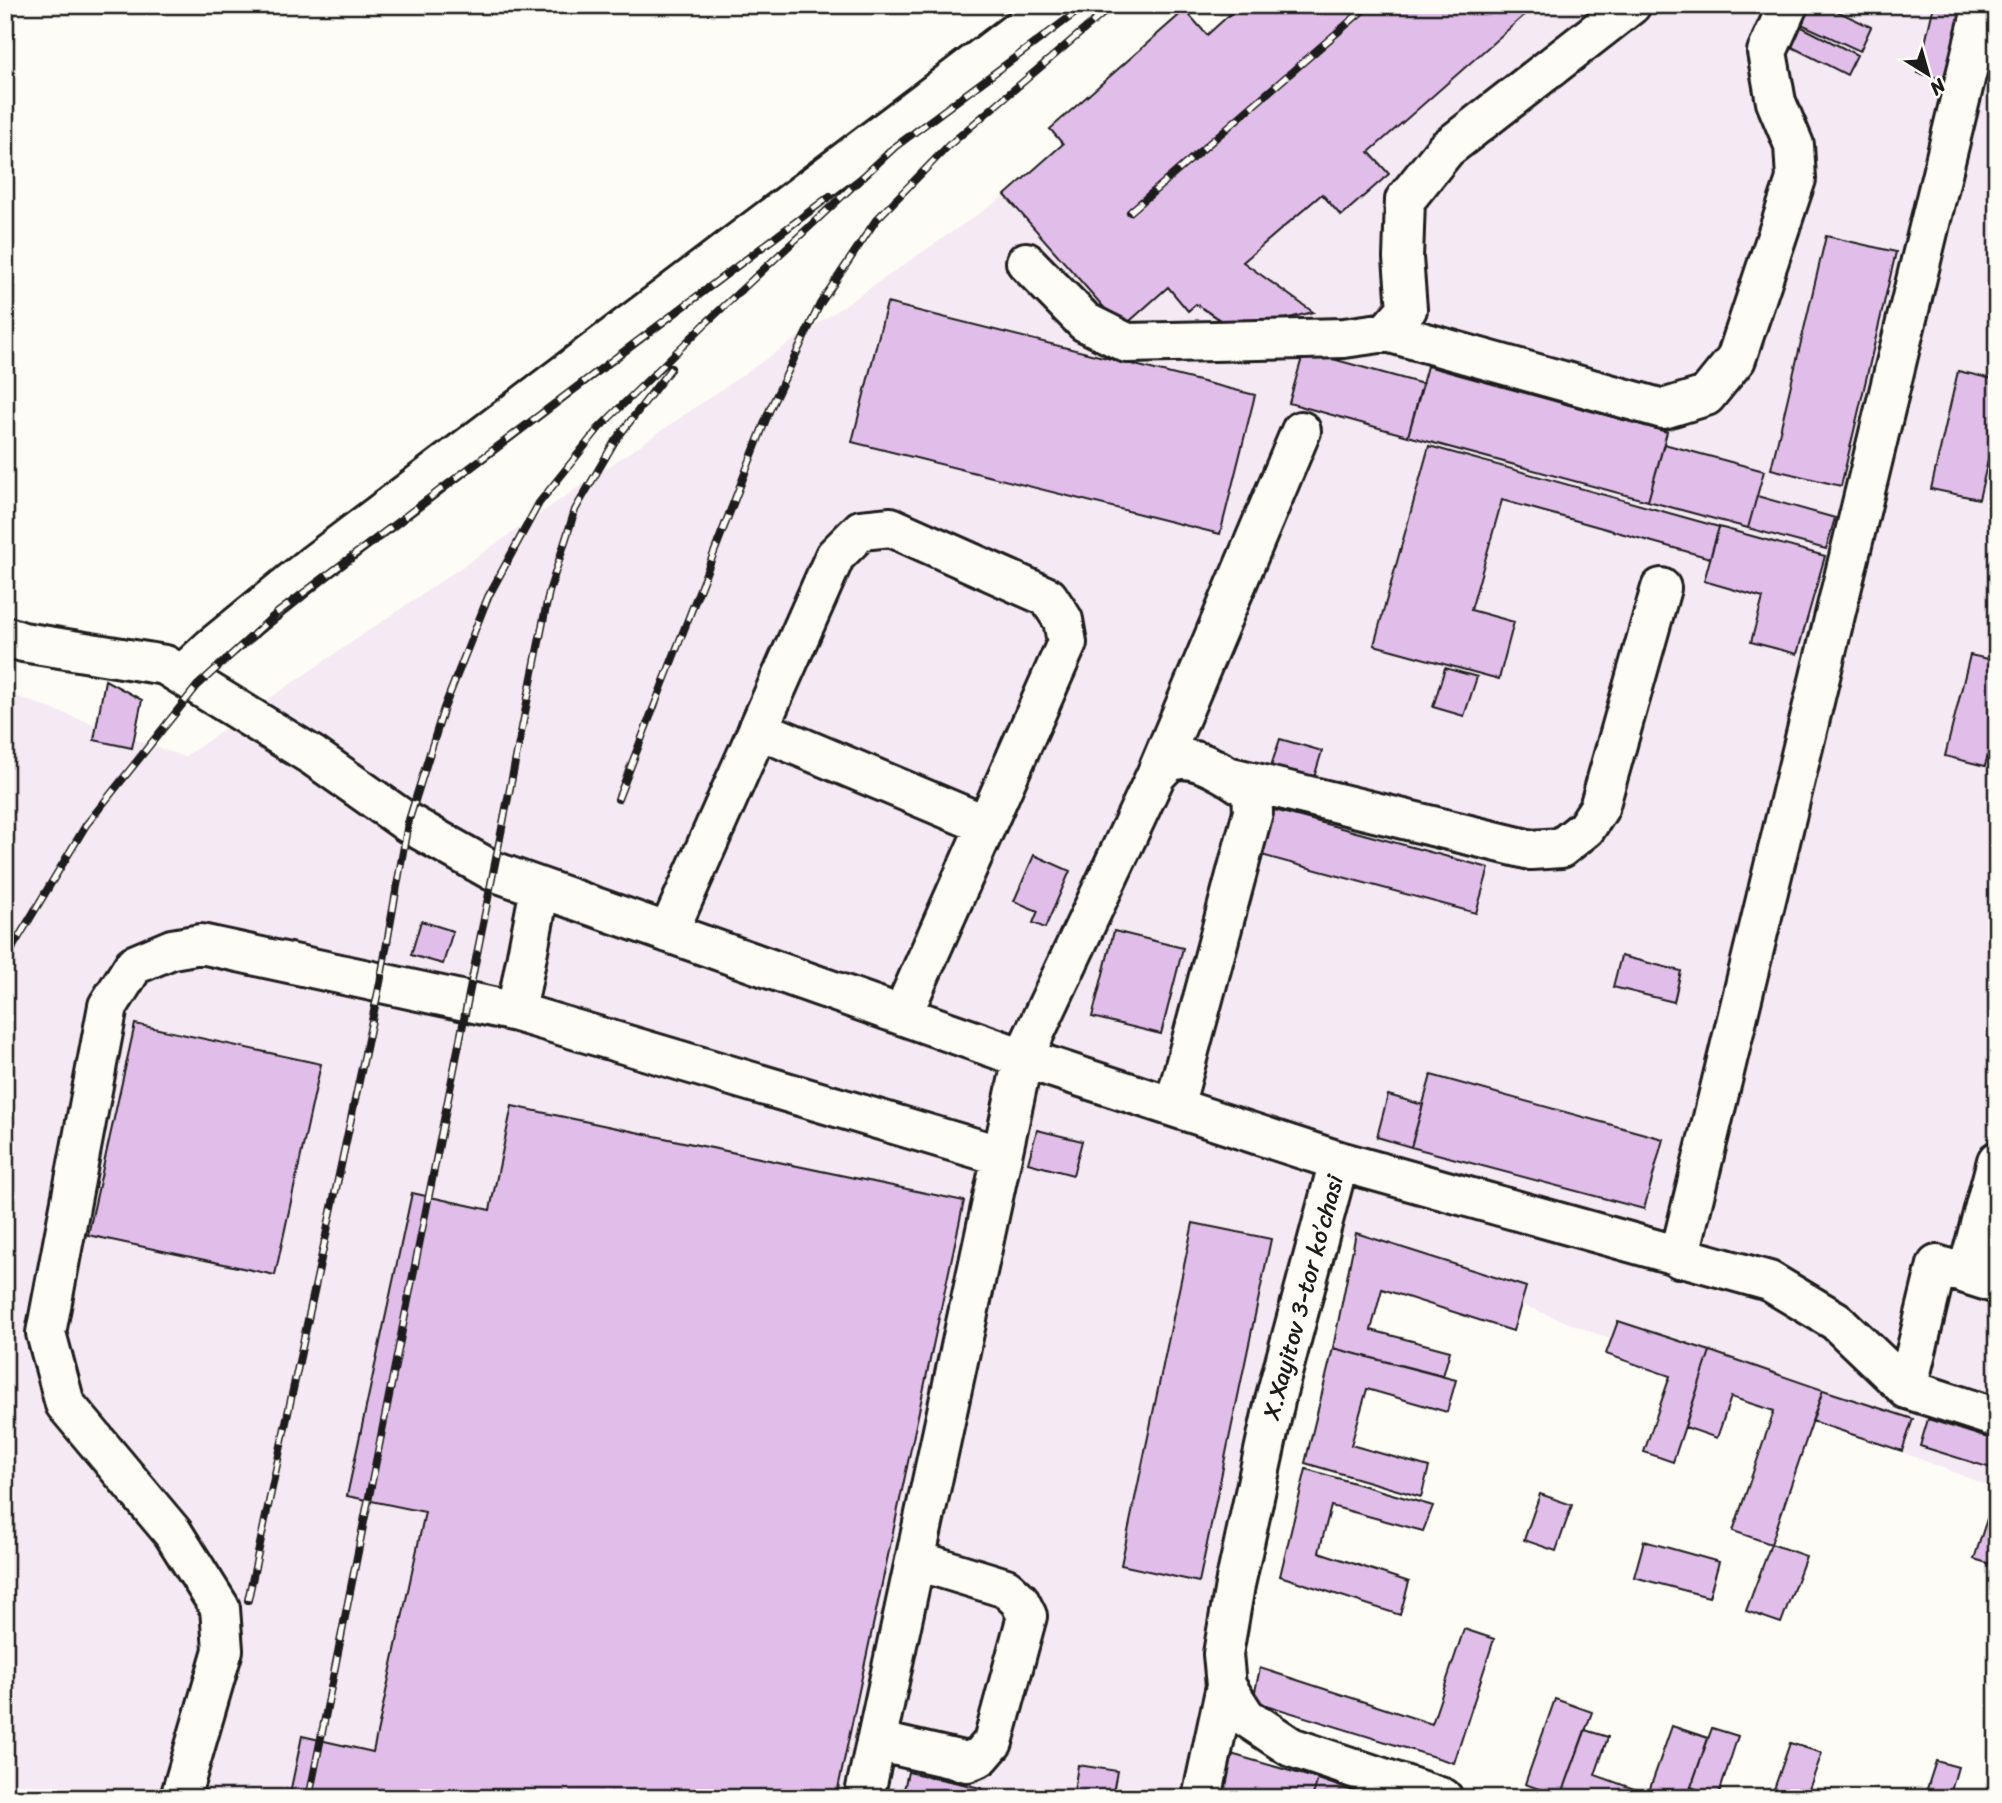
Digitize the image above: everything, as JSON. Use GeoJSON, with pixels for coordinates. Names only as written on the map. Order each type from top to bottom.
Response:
{"type":"FeatureCollection","features":[{"type":"Feature","properties":{"kind":"street"},"geometry":{"type":"LineString","coordinates":[[181,675],[314,564],[1052,5]]}},
{"type":"Feature","properties":{"kind":"street"},"geometry":{"type":"LineString","coordinates":[[1387,332],[1407,309],[1403,258],[1405,200],[1447,149],[1631,5]]}},
{"type":"Feature","properties":{"kind":"street"},"geometry":{"type":"LineString","coordinates":[[1026,262],[1085,322],[1127,344],[1344,338],[1387,332],[1663,409],[1706,397],[1736,359],[1796,179],[1794,145],[1776,102],[1767,52],[1788,5]]}},
{"type":"Feature","properties":{"kind":"street"},"geometry":{"type":"LineString","coordinates":[[1679,1258],[1984,57],[1983,5]]}},
{"type":"Feature","properties":{"kind":"street"},"geometry":{"type":"LineString","coordinates":[[864,1798],[1023,1058],[1156,775],[1301,431]]}},
{"type":"Feature","properties":{"kind":"street"},"geometry":{"type":"LineString","coordinates":[[668,933],[835,556],[861,530],[891,527],[1048,597],[1062,620],[1067,643],[902,1015]]}},
{"type":"Feature","properties":{"kind":"street"},"geometry":{"type":"LineString","coordinates":[[1156,775],[1170,761],[1187,757],[1231,777],[1531,850],[1561,848],[1586,828],[1599,808],[1661,587]]}},
{"type":"Feature","properties":{"kind":"street"},"geometry":{"type":"LineString","coordinates":[[5,636],[23,642],[165,665],[313,756],[408,823],[493,871],[1023,1058],[1339,1161]]}},
{"type":"Feature","properties":{"kind":"street"},"geometry":{"type":"LineString","coordinates":[[758,729],[986,825]]}},
{"type":"Feature","properties":{"kind":"street"},"geometry":{"type":"LineString","coordinates":[[1174,1107],[1253,812],[1252,792],[1231,777]]}},
{"type":"Feature","properties":{"kind":"street"},"geometry":{"type":"LineString","coordinates":[[516,1012],[540,888]]}},
{"type":"Feature","properties":{"kind":"street"},"geometry":{"type":"LineString","coordinates":[[180,1798],[223,1650],[220,1608],[173,1533],[65,1404],[46,1333],[108,1006],[134,965],[172,949],[201,944],[516,1012],[1002,1156]]}},
{"type":"Feature","properties":{"kind":"street","name":"X.Xayitov 3-tor koʼchasi"},"geometry":{"type":"LineString","coordinates":[[1443,1798],[1291,1747],[1246,1717],[1226,1686],[1223,1654],[1235,1585],[1276,1395],[1339,1161],[1769,1281],[1836,1321],[1907,1389],[1997,1418]]}},
{"type":"Feature","properties":{"kind":"street"},"geometry":{"type":"LineString","coordinates":[[1907,1389],[1937,1265],[1982,1279],[1997,1161]]}},
{"type":"Feature","properties":{"kind":"street"},"geometry":{"type":"LineString","coordinates":[[876,1741],[967,1762],[981,1756],[993,1742],[1027,1616],[1019,1600],[1006,1588],[915,1560]]}},
{"type":"Feature","properties":{"kind":"street"},"geometry":{"type":"LineString","coordinates":[[1202,1798],[1226,1686]]}},
{"type":"Feature","properties":{"kind":"shaded area"},"geometry":{"type":"Polygon","coordinates":[[[1284,5],[1997,5],[1997,1489],[1301,1219],[1182,1798],[5,1798],[5,692],[184,757],[1284,5]]]}},
{"type":"Feature","properties":{"kind":"building"},"geometry":{"type":"Polygon","coordinates":[[[1240,5],[1536,5],[1369,152],[1389,174],[1341,216],[1322,194],[1243,262],[1313,312],[1237,331],[1196,304],[1188,311],[1168,287],[1122,328],[1005,195],[1063,144],[1050,129],[1185,10],[1207,35],[1240,5]]]}},
{"type":"Feature","properties":{"kind":"building"},"geometry":{"type":"Polygon","coordinates":[[[1804,5],[1824,5],[1871,27],[1860,51],[1797,22],[1804,5]]]}},
{"type":"Feature","properties":{"kind":"building"},"geometry":{"type":"Polygon","coordinates":[[[1934,5],[1973,5],[1954,82],[1918,73],[1934,5]]]}},
{"type":"Feature","properties":{"kind":"building"},"geometry":{"type":"Polygon","coordinates":[[[1796,24],[1857,55],[1847,75],[1786,44],[1796,24]]]}},
{"type":"Feature","properties":{"kind":"building"},"geometry":{"type":"Polygon","coordinates":[[[1826,236],[1896,252],[1841,486],[1771,469],[1826,236]]]}},
{"type":"Feature","properties":{"kind":"building"},"geometry":{"type":"Polygon","coordinates":[[[887,303],[1255,395],[1220,534],[852,442],[887,303]]]}},
{"type":"Feature","properties":{"kind":"building"},"geometry":{"type":"Polygon","coordinates":[[[1304,351],[1423,384],[1408,436],[1289,403],[1304,351]]]}},
{"type":"Feature","properties":{"kind":"building"},"geometry":{"type":"Polygon","coordinates":[[[1427,366],[1667,432],[1648,501],[1408,436],[1427,366]]]}},
{"type":"Feature","properties":{"kind":"building"},"geometry":{"type":"Polygon","coordinates":[[[1958,371],[1997,380],[1997,422],[1979,499],[1931,489],[1958,371]]]}},
{"type":"Feature","properties":{"kind":"building"},"geometry":{"type":"Polygon","coordinates":[[[1664,444],[1764,471],[1748,528],[1648,501],[1664,444]]]}},
{"type":"Feature","properties":{"kind":"building"},"geometry":{"type":"Polygon","coordinates":[[[1429,446],[1719,527],[1710,558],[1502,500],[1471,610],[1514,622],[1499,679],[1374,645],[1429,446]]]}},
{"type":"Feature","properties":{"kind":"building"},"geometry":{"type":"Polygon","coordinates":[[[1757,496],[1835,518],[1826,549],[1748,528],[1757,496]]]}},
{"type":"Feature","properties":{"kind":"building"},"geometry":{"type":"Polygon","coordinates":[[[1719,527],[1825,556],[1797,654],[1751,642],[1763,598],[1704,581],[1719,527]]]}},
{"type":"Feature","properties":{"kind":"building"},"geometry":{"type":"Polygon","coordinates":[[[1970,655],[1997,661],[1997,719],[1985,766],[1945,756],[1970,655]]]}},
{"type":"Feature","properties":{"kind":"building"},"geometry":{"type":"Polygon","coordinates":[[[1445,668],[1477,677],[1464,716],[1433,707],[1445,668]]]}},
{"type":"Feature","properties":{"kind":"building"},"geometry":{"type":"Polygon","coordinates":[[[105,680],[142,700],[132,748],[94,740],[105,680]]]}},
{"type":"Feature","properties":{"kind":"building"},"geometry":{"type":"Polygon","coordinates":[[[1280,739],[1322,751],[1312,784],[1269,772],[1280,739]]]}},
{"type":"Feature","properties":{"kind":"building"},"geometry":{"type":"Polygon","coordinates":[[[1267,808],[1489,868],[1476,913],[1254,853],[1267,808]]]}},
{"type":"Feature","properties":{"kind":"building"},"geometry":{"type":"Polygon","coordinates":[[[1034,855],[1070,871],[1045,928],[1033,923],[1038,911],[1014,901],[1034,855]]]}},
{"type":"Feature","properties":{"kind":"building"},"geometry":{"type":"Polygon","coordinates":[[[421,921],[453,931],[443,964],[411,955],[421,921]]]}},
{"type":"Feature","properties":{"kind":"building"},"geometry":{"type":"Polygon","coordinates":[[[1114,931],[1183,948],[1161,1034],[1092,1017],[1114,931]]]}},
{"type":"Feature","properties":{"kind":"building"},"geometry":{"type":"Polygon","coordinates":[[[1621,956],[1681,971],[1674,1002],[1613,987],[1621,956]]]}},
{"type":"Feature","properties":{"kind":"building"},"geometry":{"type":"Polygon","coordinates":[[[135,1024],[321,1064],[275,1275],[88,1235],[135,1024]]]}},
{"type":"Feature","properties":{"kind":"building"},"geometry":{"type":"Polygon","coordinates":[[[1431,1075],[1663,1139],[1644,1209],[1411,1147],[1431,1075]]]}},
{"type":"Feature","properties":{"kind":"building"},"geometry":{"type":"Polygon","coordinates":[[[1388,1095],[1423,1105],[1411,1147],[1377,1137],[1388,1095]]]}},
{"type":"Feature","properties":{"kind":"building"},"geometry":{"type":"Polygon","coordinates":[[[512,1106],[964,1201],[836,1798],[289,1798],[302,1736],[373,1752],[425,1512],[347,1496],[412,1193],[490,1210],[512,1106]]]}},
{"type":"Feature","properties":{"kind":"building"},"geometry":{"type":"Polygon","coordinates":[[[1037,1130],[1082,1141],[1073,1175],[1028,1163],[1037,1130]]]}},
{"type":"Feature","properties":{"kind":"building"},"geometry":{"type":"Polygon","coordinates":[[[1193,1223],[1271,1239],[1199,1582],[1121,1565],[1193,1223]]]}},
{"type":"Feature","properties":{"kind":"building"},"geometry":{"type":"Polygon","coordinates":[[[1356,1233],[1526,1287],[1513,1331],[1382,1289],[1371,1330],[1450,1351],[1443,1376],[1333,1348],[1356,1233]]]}},
{"type":"Feature","properties":{"kind":"building"},"geometry":{"type":"Polygon","coordinates":[[[1618,1321],[1710,1351],[1673,1462],[1644,1452],[1670,1376],[1606,1354],[1618,1321]]]}},
{"type":"Feature","properties":{"kind":"building"},"geometry":{"type":"Polygon","coordinates":[[[1333,1348],[1456,1380],[1447,1412],[1367,1389],[1351,1445],[1429,1467],[1421,1497],[1305,1463],[1333,1348]]]}},
{"type":"Feature","properties":{"kind":"building"},"geometry":{"type":"Polygon","coordinates":[[[1710,1351],[1823,1390],[1771,1544],[1733,1531],[1774,1411],[1731,1397],[1717,1438],[1685,1427],[1710,1351]]]}},
{"type":"Feature","properties":{"kind":"building"},"geometry":{"type":"Polygon","coordinates":[[[1823,1390],[1913,1419],[1902,1451],[1812,1421],[1823,1390]]]}},
{"type":"Feature","properties":{"kind":"building"},"geometry":{"type":"Polygon","coordinates":[[[1928,1419],[1997,1441],[1997,1470],[1920,1446],[1928,1419]]]}},
{"type":"Feature","properties":{"kind":"building"},"geometry":{"type":"Polygon","coordinates":[[[1306,1469],[1433,1506],[1423,1531],[1331,1506],[1319,1552],[1409,1582],[1400,1615],[1280,1576],[1306,1469]]]}},
{"type":"Feature","properties":{"kind":"building"},"geometry":{"type":"Polygon","coordinates":[[[1997,1488],[1997,1566],[1974,1559],[1997,1488]]]}},
{"type":"Feature","properties":{"kind":"building"},"geometry":{"type":"Polygon","coordinates":[[[1540,1494],[1572,1505],[1556,1551],[1524,1540],[1540,1494]]]}},
{"type":"Feature","properties":{"kind":"building"},"geometry":{"type":"Polygon","coordinates":[[[1644,1541],[1719,1562],[1709,1597],[1634,1577],[1644,1541]]]}},
{"type":"Feature","properties":{"kind":"building"},"geometry":{"type":"Polygon","coordinates":[[[1771,1544],[1806,1556],[1781,1623],[1746,1611],[1771,1544]]]}},
{"type":"Feature","properties":{"kind":"building"},"geometry":{"type":"Polygon","coordinates":[[[1464,1629],[1494,1639],[1454,1763],[1253,1701],[1260,1668],[1432,1724],[1464,1629]]]}},
{"type":"Feature","properties":{"kind":"building"},"geometry":{"type":"Polygon","coordinates":[[[1555,1699],[1592,1712],[1561,1797],[1525,1784],[1555,1699]]]}},
{"type":"Feature","properties":{"kind":"building"},"geometry":{"type":"Polygon","coordinates":[[[1672,1726],[1708,1738],[1687,1798],[1561,1797],[1585,1730],[1608,1737],[1595,1775],[1648,1794],[1672,1726]]]}},
{"type":"Feature","properties":{"kind":"building"},"geometry":{"type":"Polygon","coordinates":[[[1712,1728],[1738,1736],[1718,1797],[1691,1787],[1712,1728]]]}},
{"type":"Feature","properties":{"kind":"building"},"geometry":{"type":"Polygon","coordinates":[[[1790,1743],[1822,1753],[1806,1798],[1771,1798],[1790,1743]]]}},
{"type":"Feature","properties":{"kind":"building"},"geometry":{"type":"Polygon","coordinates":[[[1231,1754],[1318,1779],[1312,1798],[1275,1798],[1262,1794],[1261,1798],[1219,1798],[1231,1754]]]}},
{"type":"Feature","properties":{"kind":"building"},"geometry":{"type":"Polygon","coordinates":[[[1936,1761],[1958,1767],[1949,1798],[1924,1798],[1936,1761]]]}},
{"type":"Feature","properties":{"kind":"building"},"geometry":{"type":"Polygon","coordinates":[[[1078,1765],[1117,1771],[1112,1798],[1073,1798],[1078,1765]]]}},
{"type":"Feature","properties":{"kind":"building"},"geometry":{"type":"Polygon","coordinates":[[[908,1772],[981,1788],[979,1798],[902,1798],[908,1772]]]}},
{"type":"Feature","properties":{"kind":"building"},"geometry":{"type":"Polygon","coordinates":[[[1318,1779],[1373,1798],[1312,1798],[1318,1779]]]}},
{"type":"Feature","properties":{"kind":"building"},"geometry":{"type":"Polygon","coordinates":[[[1691,1787],[1718,1797],[1687,1798],[1691,1787]]]}},
{"type":"Feature","properties":{"kind":"railway"},"geometry":{"type":"LineString","coordinates":[[888,152],[1086,5]]}},
{"type":"Feature","properties":{"kind":"railway"},"geometry":{"type":"LineString","coordinates":[[618,799],[770,409],[820,304],[876,220],[948,146],[1113,5]]}},
{"type":"Feature","properties":{"kind":"railway"},"geometry":{"type":"LineString","coordinates":[[1130,212],[1369,5]]}},
{"type":"Feature","properties":{"kind":"railway"},"geometry":{"type":"LineString","coordinates":[[248,1600],[380,983],[408,823],[444,708],[488,597],[539,503],[599,428],[705,324],[896,146]]}},
{"type":"Feature","properties":{"kind":"railway"},"geometry":{"type":"LineString","coordinates":[[5,966],[14,945],[86,825],[197,686],[277,613],[830,196]]}},
{"type":"Feature","properties":{"kind":"railway"},"geometry":{"type":"LineString","coordinates":[[309,1798],[549,592],[575,510],[615,441],[671,368]]}}]}
